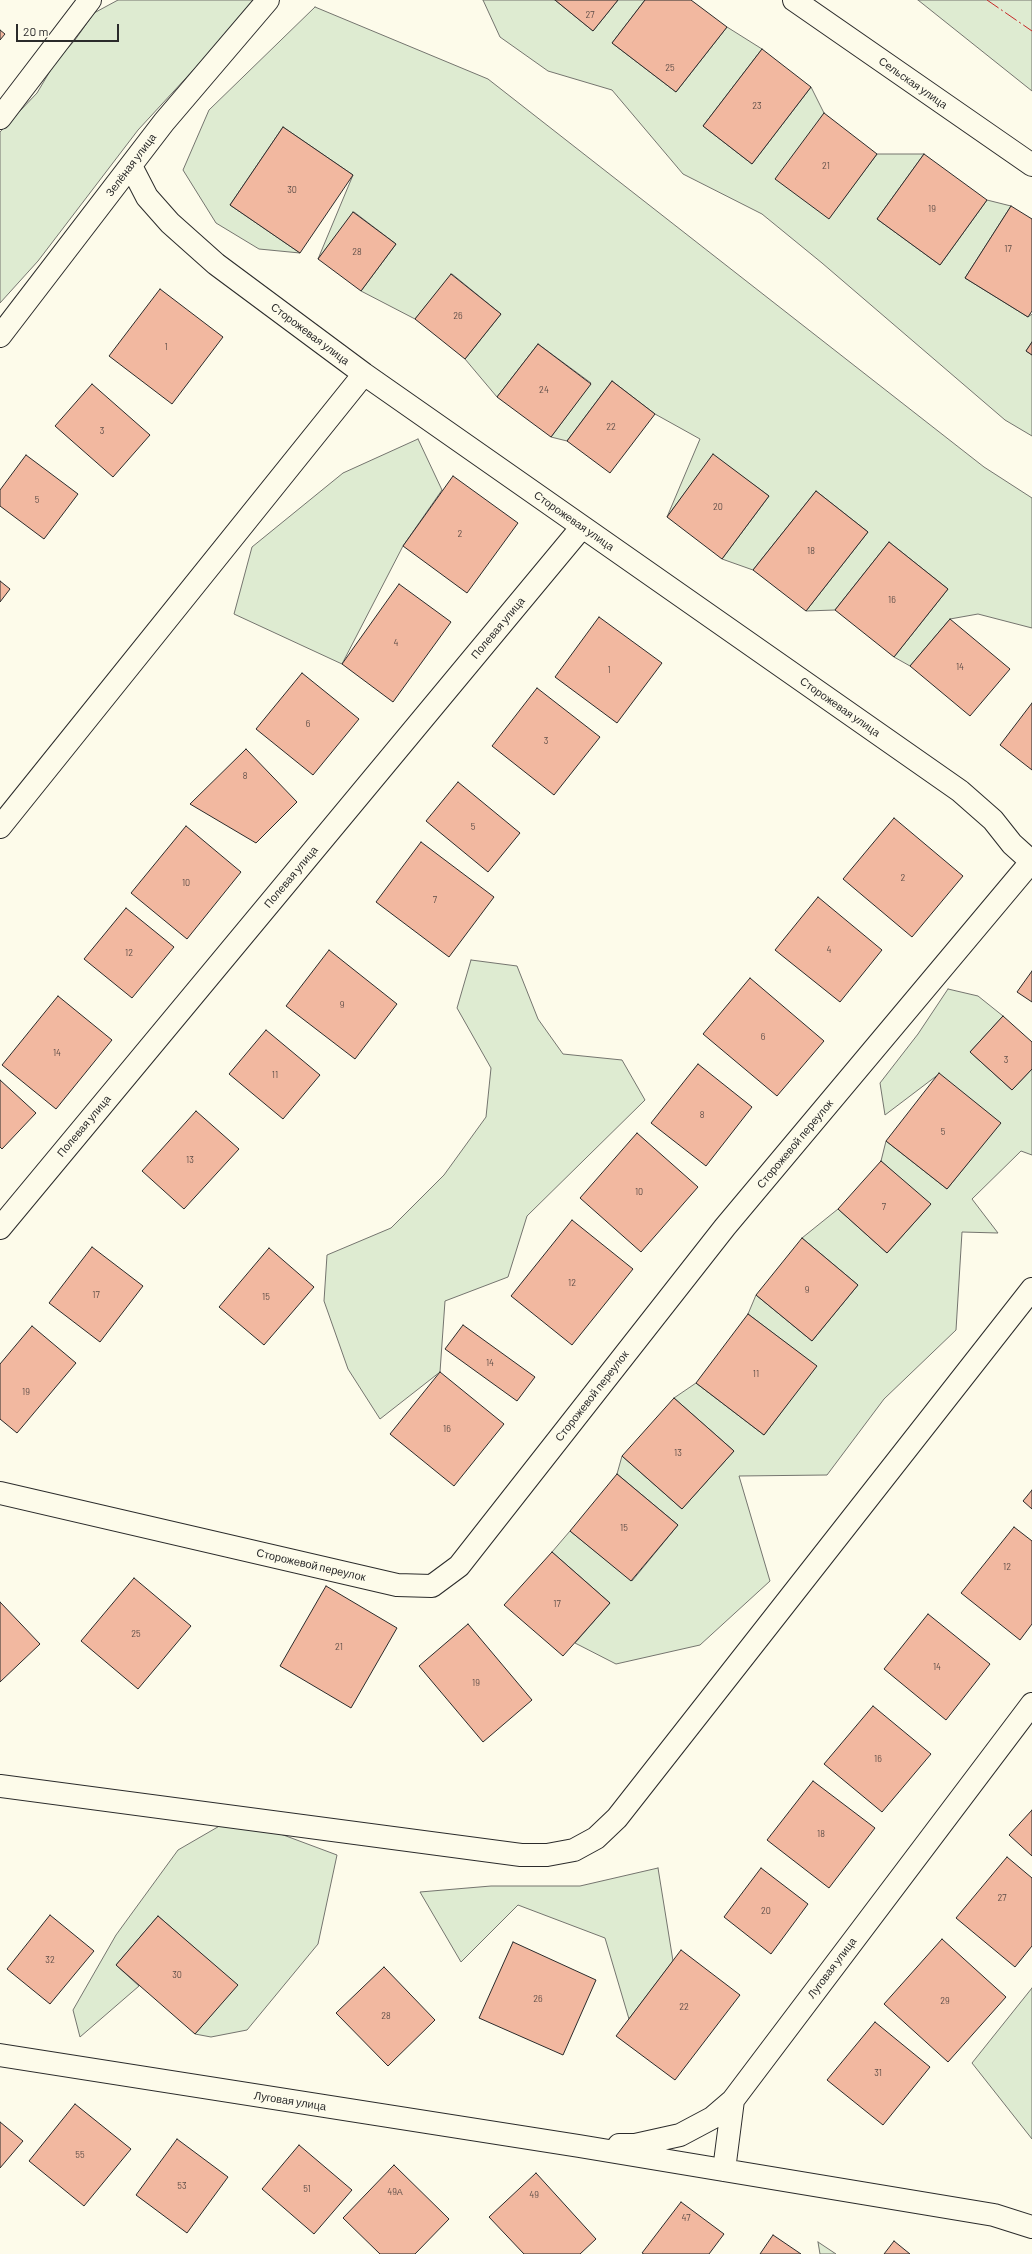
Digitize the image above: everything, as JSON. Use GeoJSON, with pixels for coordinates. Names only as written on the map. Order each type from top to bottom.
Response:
{"type":"FeatureCollection","features":[{"type":"Feature","properties":{"kind":"street"},"geometry":{"type":"LineString","coordinates":[[0,118],[90,0]]}},
{"type":"Feature","properties":{"kind":"street","name":"Зелёная улица"},"geometry":{"type":"LineString","coordinates":[[0,336],[164,122],[268,0]]}},
{"type":"Feature","properties":{"kind":"street","name":"Сельская улица"},"geometry":{"type":"LineString","coordinates":[[794,0],[1032,166]]}},
{"type":"Feature","properties":{"kind":"street","name":"Сторожевая улица"},"geometry":{"type":"LineString","coordinates":[[131,166],[147,197],[170,222],[204,254],[364,374],[960,791],[993,820],[1012,844],[1032,862]]}},
{"type":"Feature","properties":{"kind":"street"},"geometry":{"type":"LineString","coordinates":[[0,827],[364,374]]}},
{"type":"Feature","properties":{"kind":"street","name":"Полевая улица"},"geometry":{"type":"LineString","coordinates":[[0,1228],[582,526]]}},
{"type":"Feature","properties":{"kind":"street","name":"Сторожевой переулок"},"geometry":{"type":"LineString","coordinates":[[0,1493],[397,1585],[432,1586],[459,1566],[725,1227],[1032,862]]}},
{"type":"Feature","properties":{"kind":"street"},"geometry":{"type":"LineString","coordinates":[[0,1786],[521,1855],[547,1855],[574,1850],[596,1838],[617,1818],[1032,1289]]}},
{"type":"Feature","properties":{"kind":"street","name":"Луговая улица"},"geometry":{"type":"LineString","coordinates":[[579,2146],[635,2145],[680,2135],[712,2118],[732,2100],[1032,1704]]}},
{"type":"Feature","properties":{"kind":"street","name":"Луговая улица"},"geometry":{"type":"LineString","coordinates":[[0,2055],[724,2170],[994,2215],[1032,2227]]}},
{"type":"Feature","properties":{"kind":"street"},"geometry":{"type":"LineString","coordinates":[[724,2170],[732,2100]]}},
{"type":"Feature","properties":{"kind":"green space"},"geometry":{"type":"Polygon","coordinates":[[[118,0],[253,0],[244,15],[138,130],[38,261],[0,303],[0,132],[37,93],[56,61],[75,40],[94,13],[118,0]]]}},
{"type":"Feature","properties":{"kind":"green space"},"geometry":{"type":"Polygon","coordinates":[[[483,0],[555,0],[593,31],[618,0],[645,0],[612,43],[676,92],[727,27],[762,49],[703,126],[752,164],[811,87],[824,113],[829,218],[877,154],[924,154],[877,219],[940,265],[987,200],[1011,206],[965,278],[1028,317],[1032,314],[1032,342],[1026,351],[1032,355],[1032,436],[1005,420],[822,263],[762,214],[683,174],[612,90],[548,71],[500,37],[483,0]]]}},
{"type":"Feature","properties":{"kind":"green space"},"geometry":{"type":"Polygon","coordinates":[[[918,0],[1032,0],[1032,91],[918,0]]]}},
{"type":"Feature","properties":{"kind":"green space"},"geometry":{"type":"Polygon","coordinates":[[[315,7],[488,79],[984,467],[1032,498],[1032,628],[978,614],[950,619],[910,666],[894,657],[948,589],[889,542],[835,610],[806,611],[868,532],[816,491],[753,570],[722,559],[769,496],[713,455],[667,517],[700,439],[655,414],[612,381],[567,441],[551,437],[591,383],[538,344],[497,397],[465,359],[501,314],[452,274],[415,319],[361,291],[396,244],[354,212],[318,259],[353,175],[283,127],[230,205],[300,253],[259,249],[216,223],[183,170],[209,110],[315,7]]]}},
{"type":"Feature","properties":{"kind":"green space"},"geometry":{"type":"Polygon","coordinates":[[[418,439],[442,490],[403,546],[342,664],[234,614],[252,547],[343,473],[418,439]]]}},
{"type":"Feature","properties":{"kind":"green space"},"geometry":{"type":"Polygon","coordinates":[[[471,960],[517,966],[538,1019],[563,1054],[622,1060],[645,1100],[527,1216],[508,1277],[445,1301],[440,1372],[380,1419],[348,1369],[324,1301],[327,1255],[391,1228],[444,1175],[486,1117],[491,1068],[457,1008],[471,960]]]}},
{"type":"Feature","properties":{"kind":"green space"},"geometry":{"type":"Polygon","coordinates":[[[948,989],[978,996],[1003,1016],[970,1052],[1012,1090],[1032,1069],[1032,1155],[1021,1151],[972,1199],[998,1233],[962,1232],[956,1330],[884,1399],[827,1475],[739,1476],[770,1581],[700,1645],[616,1664],[575,1643],[610,1603],[552,1552],[570,1531],[632,1581],[678,1525],[617,1474],[622,1456],[682,1509],[734,1451],[674,1398],[696,1383],[764,1435],[816,1366],[748,1314],[756,1295],[812,1341],[858,1285],[802,1238],[838,1209],[887,1253],[930,1205],[881,1161],[886,1141],[947,1189],[1000,1123],[939,1074],[885,1115],[880,1083],[918,1034],[948,989]]]}},
{"type":"Feature","properties":{"kind":"green space"},"geometry":{"type":"Polygon","coordinates":[[[235,1817],[337,1855],[318,1944],[247,2030],[211,2037],[195,2034],[237,1985],[158,1916],[116,1965],[139,1986],[80,2037],[73,2010],[116,1935],[178,1850],[235,1817]]]}},
{"type":"Feature","properties":{"kind":"green space"},"geometry":{"type":"Polygon","coordinates":[[[658,1868],[673,1961],[629,2019],[605,1938],[518,1905],[461,1962],[420,1892],[491,1886],[580,1886],[658,1868]]]}},
{"type":"Feature","properties":{"kind":"green space"},"geometry":{"type":"Polygon","coordinates":[[[1032,1988],[1032,2139],[972,2063],[1032,1988]]]}},
{"type":"Feature","properties":{"kind":"green space"},"geometry":{"type":"Polygon","coordinates":[[[818,2242],[836,2254],[820,2254],[818,2242]]]}},
{"type":"Feature","properties":{"kind":"building"},"geometry":{"type":"Polygon","coordinates":[[[555,0],[618,0],[593,31],[555,0]]]}},
{"type":"Feature","properties":{"kind":"building"},"geometry":{"type":"Polygon","coordinates":[[[645,0],[691,0],[727,27],[676,92],[612,43],[645,0]]]}},
{"type":"Feature","properties":{"kind":"building"},"geometry":{"type":"Polygon","coordinates":[[[0,30],[5,34],[0,40],[0,30]]]}},
{"type":"Feature","properties":{"kind":"building"},"geometry":{"type":"Polygon","coordinates":[[[762,49],[811,87],[752,164],[703,126],[762,49]]]}},
{"type":"Feature","properties":{"kind":"building"},"geometry":{"type":"Polygon","coordinates":[[[824,113],[877,154],[829,219],[775,179],[824,113]]]}},
{"type":"Feature","properties":{"kind":"building"},"geometry":{"type":"Polygon","coordinates":[[[283,127],[353,175],[300,253],[230,205],[283,127]]]}},
{"type":"Feature","properties":{"kind":"building"},"geometry":{"type":"Polygon","coordinates":[[[924,154],[987,200],[940,265],[877,219],[924,154]]]}},
{"type":"Feature","properties":{"kind":"building"},"geometry":{"type":"Polygon","coordinates":[[[1011,206],[1032,219],[1032,311],[1028,317],[965,278],[1011,206]]]}},
{"type":"Feature","properties":{"kind":"building"},"geometry":{"type":"Polygon","coordinates":[[[353,212],[396,244],[361,291],[318,259],[353,212]]]}},
{"type":"Feature","properties":{"kind":"building"},"geometry":{"type":"Polygon","coordinates":[[[451,274],[501,314],[465,359],[415,319],[451,274]]]}},
{"type":"Feature","properties":{"kind":"building"},"geometry":{"type":"Polygon","coordinates":[[[160,289],[223,337],[172,404],[109,356],[160,289]]]}},
{"type":"Feature","properties":{"kind":"building"},"geometry":{"type":"Polygon","coordinates":[[[1032,342],[1032,355],[1026,351],[1032,342]]]}},
{"type":"Feature","properties":{"kind":"building"},"geometry":{"type":"Polygon","coordinates":[[[538,344],[591,384],[551,437],[497,397],[538,344]]]}},
{"type":"Feature","properties":{"kind":"building"},"geometry":{"type":"Polygon","coordinates":[[[612,381],[655,414],[610,473],[567,441],[612,381]]]}},
{"type":"Feature","properties":{"kind":"building"},"geometry":{"type":"Polygon","coordinates":[[[92,384],[150,435],[113,477],[55,426],[92,384]]]}},
{"type":"Feature","properties":{"kind":"building"},"geometry":{"type":"Polygon","coordinates":[[[713,454],[769,496],[722,559],[667,517],[713,454]]]}},
{"type":"Feature","properties":{"kind":"building"},"geometry":{"type":"Polygon","coordinates":[[[26,455],[78,494],[44,539],[0,506],[0,490],[26,455]]]}},
{"type":"Feature","properties":{"kind":"building"},"geometry":{"type":"Polygon","coordinates":[[[453,476],[518,523],[467,593],[403,546],[453,476]]]}},
{"type":"Feature","properties":{"kind":"building"},"geometry":{"type":"Polygon","coordinates":[[[816,491],[868,532],[806,611],[753,570],[816,491]]]}},
{"type":"Feature","properties":{"kind":"building"},"geometry":{"type":"Polygon","coordinates":[[[889,542],[948,589],[894,657],[835,610],[889,542]]]}},
{"type":"Feature","properties":{"kind":"building"},"geometry":{"type":"Polygon","coordinates":[[[0,581],[10,589],[0,602],[0,581]]]}},
{"type":"Feature","properties":{"kind":"building"},"geometry":{"type":"Polygon","coordinates":[[[399,584],[451,622],[393,702],[342,664],[399,584]]]}},
{"type":"Feature","properties":{"kind":"building"},"geometry":{"type":"Polygon","coordinates":[[[599,617],[662,663],[617,723],[555,677],[599,617]]]}},
{"type":"Feature","properties":{"kind":"building"},"geometry":{"type":"Polygon","coordinates":[[[950,619],[1010,669],[970,716],[910,666],[950,619]]]}},
{"type":"Feature","properties":{"kind":"building"},"geometry":{"type":"Polygon","coordinates":[[[302,673],[359,719],[313,775],[256,729],[302,673]]]}},
{"type":"Feature","properties":{"kind":"building"},"geometry":{"type":"Polygon","coordinates":[[[537,688],[600,737],[554,795],[492,746],[537,688]]]}},
{"type":"Feature","properties":{"kind":"building"},"geometry":{"type":"Polygon","coordinates":[[[1032,703],[1032,770],[1000,745],[1032,703]]]}},
{"type":"Feature","properties":{"kind":"building"},"geometry":{"type":"Polygon","coordinates":[[[246,749],[297,802],[256,843],[190,804],[246,749]]]}},
{"type":"Feature","properties":{"kind":"building"},"geometry":{"type":"Polygon","coordinates":[[[458,782],[520,833],[488,872],[426,821],[458,782]]]}},
{"type":"Feature","properties":{"kind":"building"},"geometry":{"type":"Polygon","coordinates":[[[894,818],[963,876],[912,937],[843,879],[894,818]]]}},
{"type":"Feature","properties":{"kind":"building"},"geometry":{"type":"Polygon","coordinates":[[[186,826],[241,872],[187,939],[131,893],[186,826]]]}},
{"type":"Feature","properties":{"kind":"building"},"geometry":{"type":"Polygon","coordinates":[[[421,842],[494,897],[449,957],[376,902],[421,842]]]}},
{"type":"Feature","properties":{"kind":"building"},"geometry":{"type":"Polygon","coordinates":[[[818,897],[882,950],[840,1002],[775,950],[818,897]]]}},
{"type":"Feature","properties":{"kind":"building"},"geometry":{"type":"Polygon","coordinates":[[[126,908],[174,947],[132,998],[84,959],[126,908]]]}},
{"type":"Feature","properties":{"kind":"building"},"geometry":{"type":"Polygon","coordinates":[[[329,950],[397,1004],[355,1059],[286,1006],[329,950]]]}},
{"type":"Feature","properties":{"kind":"building"},"geometry":{"type":"Polygon","coordinates":[[[1032,971],[1032,1002],[1017,992],[1032,971]]]}},
{"type":"Feature","properties":{"kind":"building"},"geometry":{"type":"Polygon","coordinates":[[[750,978],[824,1041],[777,1096],[703,1034],[750,978]]]}},
{"type":"Feature","properties":{"kind":"building"},"geometry":{"type":"Polygon","coordinates":[[[58,996],[112,1040],[56,1109],[2,1065],[58,996]]]}},
{"type":"Feature","properties":{"kind":"building"},"geometry":{"type":"Polygon","coordinates":[[[1003,1016],[1032,1042],[1032,1069],[1012,1090],[970,1052],[1003,1016]]]}},
{"type":"Feature","properties":{"kind":"building"},"geometry":{"type":"Polygon","coordinates":[[[266,1030],[320,1075],[283,1119],[229,1074],[266,1030]]]}},
{"type":"Feature","properties":{"kind":"building"},"geometry":{"type":"Polygon","coordinates":[[[698,1064],[752,1107],[706,1166],[651,1123],[698,1064]]]}},
{"type":"Feature","properties":{"kind":"building"},"geometry":{"type":"Polygon","coordinates":[[[939,1073],[1001,1123],[947,1189],[886,1141],[939,1073]]]}},
{"type":"Feature","properties":{"kind":"building"},"geometry":{"type":"Polygon","coordinates":[[[0,1080],[36,1113],[2,1149],[0,1147],[0,1080]]]}},
{"type":"Feature","properties":{"kind":"building"},"geometry":{"type":"Polygon","coordinates":[[[196,1111],[239,1149],[184,1209],[142,1171],[196,1111]]]}},
{"type":"Feature","properties":{"kind":"building"},"geometry":{"type":"Polygon","coordinates":[[[637,1133],[698,1187],[641,1252],[580,1198],[637,1133]]]}},
{"type":"Feature","properties":{"kind":"building"},"geometry":{"type":"Polygon","coordinates":[[[881,1161],[931,1204],[887,1253],[838,1209],[881,1161]]]}},
{"type":"Feature","properties":{"kind":"building"},"geometry":{"type":"Polygon","coordinates":[[[572,1220],[633,1269],[572,1345],[511,1296],[572,1220]]]}},
{"type":"Feature","properties":{"kind":"building"},"geometry":{"type":"Polygon","coordinates":[[[802,1238],[858,1285],[812,1341],[756,1295],[802,1238]]]}},
{"type":"Feature","properties":{"kind":"building"},"geometry":{"type":"Polygon","coordinates":[[[92,1247],[143,1286],[100,1342],[49,1303],[92,1247]]]}},
{"type":"Feature","properties":{"kind":"building"},"geometry":{"type":"Polygon","coordinates":[[[269,1248],[314,1287],[264,1345],[219,1307],[269,1248]]]}},
{"type":"Feature","properties":{"kind":"building"},"geometry":{"type":"Polygon","coordinates":[[[748,1314],[817,1366],[764,1435],[696,1383],[748,1314]]]}},
{"type":"Feature","properties":{"kind":"building"},"geometry":{"type":"Polygon","coordinates":[[[463,1325],[535,1377],[517,1401],[445,1349],[463,1325]]]}},
{"type":"Feature","properties":{"kind":"building"},"geometry":{"type":"Polygon","coordinates":[[[32,1326],[76,1363],[17,1433],[0,1419],[0,1364],[32,1326]]]}},
{"type":"Feature","properties":{"kind":"building"},"geometry":{"type":"Polygon","coordinates":[[[440,1372],[504,1424],[454,1486],[390,1434],[440,1372]]]}},
{"type":"Feature","properties":{"kind":"building"},"geometry":{"type":"Polygon","coordinates":[[[674,1398],[734,1451],[682,1509],[622,1456],[674,1398]]]}},
{"type":"Feature","properties":{"kind":"building"},"geometry":{"type":"Polygon","coordinates":[[[617,1474],[678,1525],[631,1581],[570,1531],[617,1474]]]}},
{"type":"Feature","properties":{"kind":"building"},"geometry":{"type":"Polygon","coordinates":[[[1032,1490],[1032,1509],[1023,1501],[1032,1490]]]}},
{"type":"Feature","properties":{"kind":"building"},"geometry":{"type":"Polygon","coordinates":[[[1014,1527],[1032,1541],[1032,1624],[1020,1640],[961,1593],[1014,1527]]]}},
{"type":"Feature","properties":{"kind":"building"},"geometry":{"type":"Polygon","coordinates":[[[552,1552],[610,1603],[563,1656],[504,1605],[552,1552]]]}},
{"type":"Feature","properties":{"kind":"building"},"geometry":{"type":"Polygon","coordinates":[[[134,1578],[191,1626],[138,1689],[81,1641],[134,1578]]]}},
{"type":"Feature","properties":{"kind":"building"},"geometry":{"type":"Polygon","coordinates":[[[326,1586],[397,1628],[351,1708],[280,1666],[326,1586]]]}},
{"type":"Feature","properties":{"kind":"building"},"geometry":{"type":"Polygon","coordinates":[[[0,1602],[40,1644],[0,1682],[0,1602]]]}},
{"type":"Feature","properties":{"kind":"building"},"geometry":{"type":"Polygon","coordinates":[[[928,1614],[990,1664],[946,1720],[884,1669],[928,1614]]]}},
{"type":"Feature","properties":{"kind":"building"},"geometry":{"type":"Polygon","coordinates":[[[468,1624],[532,1700],[483,1742],[419,1666],[468,1624]]]}},
{"type":"Feature","properties":{"kind":"building"},"geometry":{"type":"Polygon","coordinates":[[[873,1706],[931,1754],[882,1812],[824,1764],[873,1706]]]}},
{"type":"Feature","properties":{"kind":"building"},"geometry":{"type":"Polygon","coordinates":[[[813,1781],[875,1828],[829,1888],[767,1840],[813,1781]]]}},
{"type":"Feature","properties":{"kind":"building"},"geometry":{"type":"Polygon","coordinates":[[[1032,1810],[1032,1856],[1009,1835],[1032,1810]]]}},
{"type":"Feature","properties":{"kind":"building"},"geometry":{"type":"Polygon","coordinates":[[[1007,1857],[1032,1878],[1032,1946],[1015,1967],[956,1918],[1007,1857]]]}},
{"type":"Feature","properties":{"kind":"building"},"geometry":{"type":"Polygon","coordinates":[[[761,1868],[808,1904],[771,1954],[724,1917],[761,1868]]]}},
{"type":"Feature","properties":{"kind":"building"},"geometry":{"type":"Polygon","coordinates":[[[50,1915],[94,1951],[50,2004],[7,1969],[50,1915]]]}},
{"type":"Feature","properties":{"kind":"building"},"geometry":{"type":"Polygon","coordinates":[[[158,1916],[238,1985],[195,2034],[116,1965],[158,1916]]]}},
{"type":"Feature","properties":{"kind":"building"},"geometry":{"type":"Polygon","coordinates":[[[942,1939],[1006,1997],[948,2062],[884,2004],[942,1939]]]}},
{"type":"Feature","properties":{"kind":"building"},"geometry":{"type":"Polygon","coordinates":[[[513,1942],[596,1980],[563,2055],[479,2018],[513,1942]]]}},
{"type":"Feature","properties":{"kind":"building"},"geometry":{"type":"Polygon","coordinates":[[[681,1950],[740,1995],[675,2080],[616,2036],[681,1950]]]}},
{"type":"Feature","properties":{"kind":"building"},"geometry":{"type":"Polygon","coordinates":[[[384,1967],[435,2020],[388,2066],[336,2013],[384,1967]]]}},
{"type":"Feature","properties":{"kind":"building"},"geometry":{"type":"Polygon","coordinates":[[[875,2022],[930,2067],[883,2125],[827,2080],[875,2022]]]}},
{"type":"Feature","properties":{"kind":"building"},"geometry":{"type":"Polygon","coordinates":[[[75,2104],[131,2149],[84,2206],[29,2161],[75,2104]]]}},
{"type":"Feature","properties":{"kind":"building"},"geometry":{"type":"Polygon","coordinates":[[[0,2122],[23,2141],[0,2168],[0,2122]]]}},
{"type":"Feature","properties":{"kind":"building"},"geometry":{"type":"Polygon","coordinates":[[[177,2139],[228,2177],[187,2233],[136,2195],[177,2139]]]}},
{"type":"Feature","properties":{"kind":"building"},"geometry":{"type":"Polygon","coordinates":[[[299,2145],[352,2190],[314,2234],[262,2189],[299,2145]]]}},
{"type":"Feature","properties":{"kind":"building"},"geometry":{"type":"Polygon","coordinates":[[[394,2165],[449,2219],[415,2254],[380,2254],[343,2218],[394,2165]]]}},
{"type":"Feature","properties":{"kind":"building"},"geometry":{"type":"Polygon","coordinates":[[[536,2173],[596,2239],[580,2254],[524,2254],[489,2217],[536,2173]]]}},
{"type":"Feature","properties":{"kind":"building"},"geometry":{"type":"Polygon","coordinates":[[[681,2202],[724,2234],[709,2254],[642,2253],[681,2202]]]}},
{"type":"Feature","properties":{"kind":"building"},"geometry":{"type":"Polygon","coordinates":[[[773,2235],[801,2254],[760,2254],[773,2235]]]}},
{"type":"Feature","properties":{"kind":"building"},"geometry":{"type":"Polygon","coordinates":[[[894,2241],[910,2254],[884,2254],[894,2241]]]}},
{"type":"Feature","properties":{"kind":"power"},"geometry":{"type":"LineString","coordinates":[[987,0],[1032,31]]}}]}
